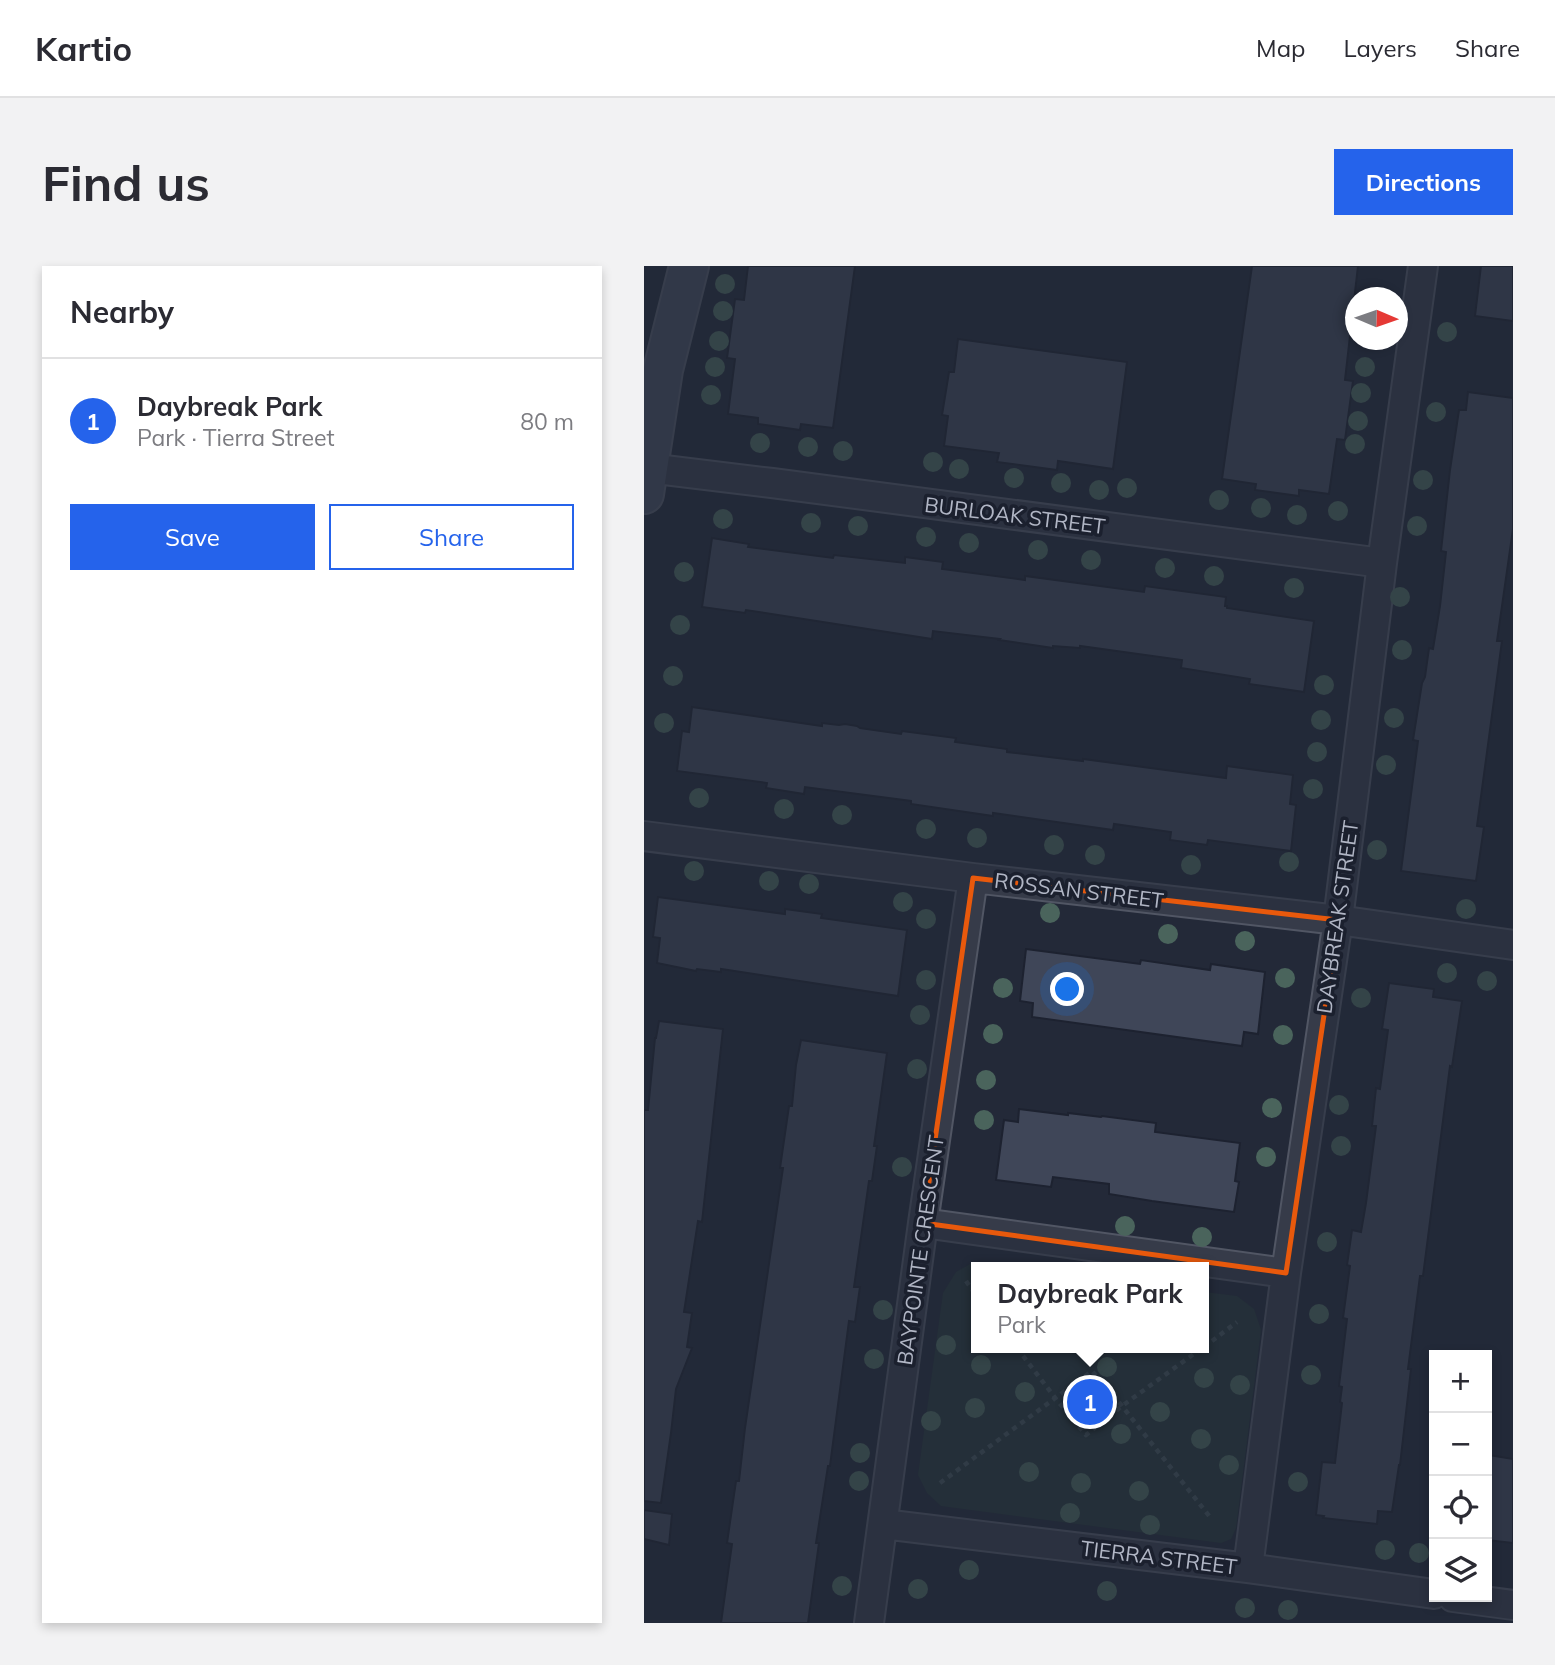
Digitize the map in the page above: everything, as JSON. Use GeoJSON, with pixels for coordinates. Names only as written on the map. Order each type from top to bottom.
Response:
{"type":"FeatureCollection","features":[{"type":"Feature","properties":{"kind":"street"},"geometry":{"type":"LineString","coordinates":[[663,370],[665,266]]}},
{"type":"Feature","properties":{"kind":"street"},"geometry":{"type":"LineString","coordinates":[[646,481],[663,370],[689,266]]}},
{"type":"Feature","properties":{"kind":"street","name":"DAYBREAK STREET"},"geometry":{"type":"LineString","coordinates":[[1248,1568],[1286,1273],[1338,920],[1382,563],[1423,266]]}},
{"type":"Feature","properties":{"kind":"street","name":"BURLOAK STREET"},"geometry":{"type":"LineString","coordinates":[[646,481],[772,483],[1382,563]]}},
{"type":"Feature","properties":{"kind":"street","name":"ROSSAN STREET"},"geometry":{"type":"LineString","coordinates":[[644,836],[973,878],[1338,920],[1513,945]]}},
{"type":"Feature","properties":{"kind":"street","name":"BAYPOINTE CRESCENT"},"geometry":{"type":"LineString","coordinates":[[869,1623],[973,878]]}},
{"type":"Feature","properties":{"kind":"street"},"geometry":{"type":"LineString","coordinates":[[923,1223],[1206,1262]]}},
{"type":"Feature","properties":{"kind":"street"},"geometry":{"type":"LineString","coordinates":[[1209,1262],[1286,1273]]}},
{"type":"Feature","properties":{"kind":"street","name":"TIERRA STREET"},"geometry":{"type":"LineString","coordinates":[[883,1524],[1248,1568],[1429,1593]]}},
{"type":"Feature","properties":{"kind":"street"},"geometry":{"type":"LineString","coordinates":[[1490,1602],[1513,1605]]}},
{"type":"Feature","properties":{"kind":"path"},"geometry":{"type":"LineString","coordinates":[[966,1281],[971,1288]]}},
{"type":"Feature","properties":{"kind":"path"},"geometry":{"type":"LineString","coordinates":[[1209,1343],[1237,1322]]}},
{"type":"Feature","properties":{"kind":"path"},"geometry":{"type":"LineString","coordinates":[[1021,1353],[1086,1435],[1195,1353]]}},
{"type":"Feature","properties":{"kind":"path"},"geometry":{"type":"LineString","coordinates":[[940,1483],[1092,1371],[1210,1517]]}},
{"type":"Feature","properties":{"kind":"highlighted area"},"geometry":{"type":"Polygon","coordinates":[[[973,878],[1338,920],[1286,1273],[923,1223],[973,878]]]}},
{"type":"Feature","properties":{"kind":"shaded area"},"geometry":{"type":"Polygon","coordinates":[[[971,1264],[971,1353],[1209,1353],[1209,1293],[1237,1296],[1254,1309],[1261,1330],[1236,1528],[1231,1539],[1221,1543],[941,1506],[927,1493],[918,1475],[943,1293],[956,1272],[971,1264]]]}},
{"type":"Feature","properties":{"kind":"building"},"geometry":{"type":"Polygon","coordinates":[[[748,266],[855,266],[833,428],[801,424],[800,430],[758,424],[758,418],[728,414],[735,359],[727,358],[735,299],[744,300],[748,266]]]}},
{"type":"Feature","properties":{"kind":"building"},"geometry":{"type":"Polygon","coordinates":[[[1252,266],[1358,266],[1356,287],[1345,287],[1345,350],[1348,350],[1345,380],[1353,381],[1345,440],[1337,439],[1329,494],[1299,490],[1299,496],[1255,490],[1256,484],[1222,479],[1252,266]]]}},
{"type":"Feature","properties":{"kind":"building"},"geometry":{"type":"Polygon","coordinates":[[[1481,266],[1513,266],[1513,321],[1475,316],[1481,266]]]}},
{"type":"Feature","properties":{"kind":"building"},"geometry":{"type":"Polygon","coordinates":[[[958,339],[1127,362],[1113,469],[1058,461],[1057,470],[997,462],[999,453],[944,446],[948,416],[942,415],[949,372],[954,372],[958,339]]]}},
{"type":"Feature","properties":{"kind":"building"},"geometry":{"type":"Polygon","coordinates":[[[1468,392],[1513,398],[1513,529],[1497,641],[1502,641],[1477,826],[1484,827],[1476,881],[1401,871],[1418,741],[1413,740],[1429,648],[1433,649],[1440,606],[1446,552],[1441,551],[1450,470],[1459,410],[1466,410],[1468,392]]]}},
{"type":"Feature","properties":{"kind":"building"},"geometry":{"type":"Polygon","coordinates":[[[712,538],[749,544],[748,547],[833,558],[834,555],[905,563],[905,557],[943,562],[942,569],[1025,580],[1025,576],[1144,592],[1145,586],[1226,597],[1227,608],[1314,621],[1304,692],[1249,684],[1250,679],[1181,668],[1182,660],[1080,646],[1053,648],[933,631],[932,639],[746,610],[745,613],[702,607],[712,538]]]}},
{"type":"Feature","properties":{"kind":"building"},"geometry":{"type":"Polygon","coordinates":[[[692,707],[822,726],[822,723],[845,724],[901,734],[902,731],[956,738],[955,742],[1007,749],[1007,752],[1226,778],[1227,766],[1293,775],[1290,804],[1296,805],[1291,851],[1208,840],[1207,845],[1170,840],[1171,832],[1114,824],[1113,830],[993,813],[993,816],[911,804],[911,801],[805,787],[804,794],[766,788],[767,783],[677,771],[682,731],[689,732],[692,707]]]}},
{"type":"Feature","properties":{"kind":"building"},"geometry":{"type":"Polygon","coordinates":[[[658,897],[785,914],[785,909],[822,914],[821,918],[907,930],[898,996],[721,969],[721,972],[696,971],[657,963],[660,938],[653,937],[658,897]]]}},
{"type":"Feature","properties":{"kind":"building"},"geometry":{"type":"Polygon","coordinates":[[[1026,949],[1140,964],[1141,960],[1210,970],[1211,964],[1265,972],[1258,1034],[1244,1032],[1242,1046],[1032,1017],[1033,1003],[1020,1001],[1026,949]]]}},
{"type":"Feature","properties":{"kind":"building"},"geometry":{"type":"Polygon","coordinates":[[[1389,983],[1434,989],[1433,997],[1462,1001],[1452,1067],[1450,1066],[1423,1276],[1420,1276],[1408,1369],[1411,1369],[1400,1465],[1392,1512],[1378,1511],[1377,1524],[1316,1515],[1322,1462],[1335,1463],[1342,1403],[1342,1387],[1339,1386],[1347,1319],[1343,1318],[1350,1266],[1347,1265],[1352,1230],[1361,1232],[1366,1203],[1376,1126],[1372,1126],[1376,1088],[1380,1089],[1388,1030],[1382,1029],[1389,983]]]}},
{"type":"Feature","properties":{"kind":"building"},"geometry":{"type":"Polygon","coordinates":[[[659,1021],[723,1029],[702,1222],[698,1221],[684,1312],[692,1313],[687,1347],[692,1348],[676,1389],[661,1503],[644,1501],[644,1110],[648,1110],[659,1021]]]}},
{"type":"Feature","properties":{"kind":"building"},"geometry":{"type":"Polygon","coordinates":[[[801,1040],[887,1053],[874,1146],[877,1146],[872,1181],[869,1181],[854,1287],[860,1287],[855,1322],[849,1321],[830,1466],[816,1543],[819,1543],[808,1623],[721,1623],[732,1544],[727,1543],[736,1481],[739,1481],[783,1168],[780,1168],[801,1040]]]}},
{"type":"Feature","properties":{"kind":"building"},"geometry":{"type":"Polygon","coordinates":[[[1019,1109],[1156,1123],[1155,1132],[1240,1143],[1235,1181],[1239,1182],[1234,1212],[1109,1194],[1109,1184],[1053,1177],[1051,1187],[996,1180],[1004,1120],[1018,1122],[1019,1109]]]}},
{"type":"Feature","properties":{"kind":"building"},"geometry":{"type":"Polygon","coordinates":[[[1492,1456],[1513,1459],[1513,1543],[1492,1541],[1492,1456]]]}},
{"type":"Feature","properties":{"kind":"building"},"geometry":{"type":"Polygon","coordinates":[[[644,1510],[672,1514],[669,1545],[644,1539],[644,1510]]]}},
{"type":"Feature","properties":{"kind":"place","name":"Daybreak Park"},"geometry":{"type":"Point","coordinates":[1090,1402]}}]}
